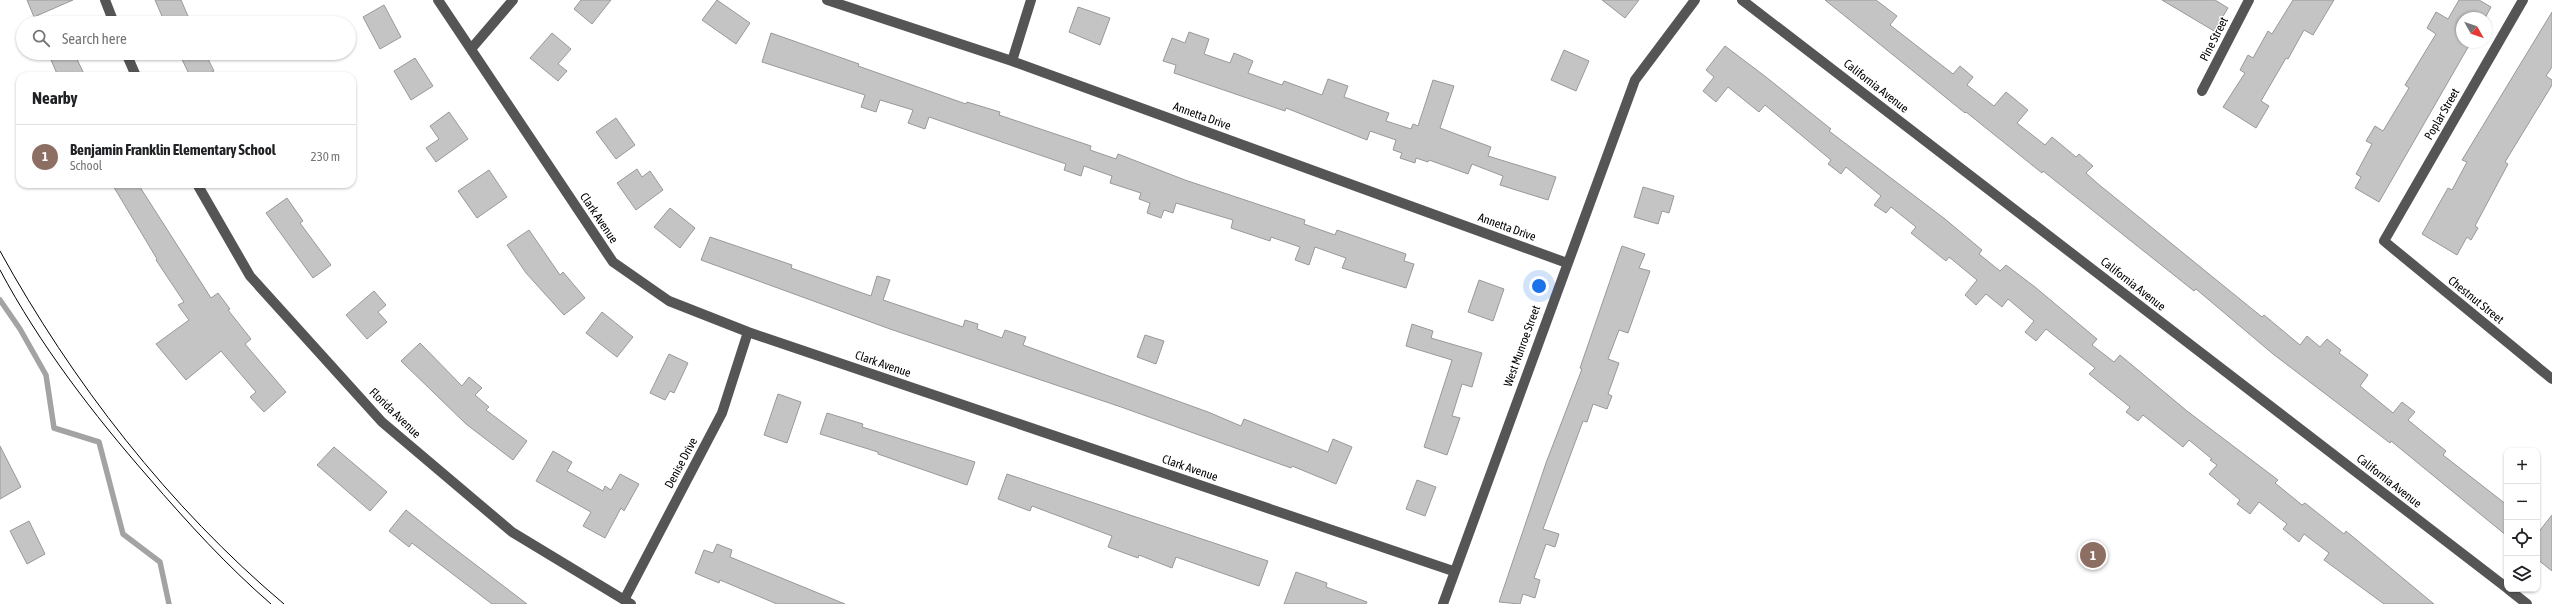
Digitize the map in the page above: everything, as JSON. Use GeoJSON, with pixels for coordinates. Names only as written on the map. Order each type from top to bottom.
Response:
{"type":"FeatureCollection","features":[{"type":"Feature","properties":{"kind":"street"},"geometry":{"type":"LineString","coordinates":[[105,0],[111,16]]}},
{"type":"Feature","properties":{"kind":"street","name":"Clark Avenue"},"geometry":{"type":"LineString","coordinates":[[438,0],[613,262],[669,301],[748,332],[1453,571]]}},
{"type":"Feature","properties":{"kind":"street"},"geometry":{"type":"LineString","coordinates":[[471,49],[513,0]]}},
{"type":"Feature","properties":{"kind":"street","name":"Annetta Drive"},"geometry":{"type":"LineString","coordinates":[[827,0],[1012,61],[1567,263]]}},
{"type":"Feature","properties":{"kind":"street"},"geometry":{"type":"LineString","coordinates":[[1012,61],[1031,0]]}},
{"type":"Feature","properties":{"kind":"street","name":"West Munroe Street"},"geometry":{"type":"LineString","coordinates":[[1443,604],[1453,571],[1635,80],[1695,0]]}},
{"type":"Feature","properties":{"kind":"street","name":"California Avenue"},"geometry":{"type":"LineString","coordinates":[[1742,0],[2504,587]]}},
{"type":"Feature","properties":{"kind":"street","name":"Pine Street"},"geometry":{"type":"LineString","coordinates":[[2202,91],[2249,0]]}},
{"type":"Feature","properties":{"kind":"street","name":"Poplar Street"},"geometry":{"type":"LineString","coordinates":[[2384,241],[2523,0]]}},
{"type":"Feature","properties":{"kind":"street"},"geometry":{"type":"LineString","coordinates":[[129,60],[134,72]]}},
{"type":"Feature","properties":{"kind":"street","name":"Florida Avenue"},"geometry":{"type":"LineString","coordinates":[[199,188],[250,276],[382,422],[512,532],[628,602]]}},
{"type":"Feature","properties":{"kind":"street","name":"Chestnut Street"},"geometry":{"type":"LineString","coordinates":[[2384,241],[2552,379]]}},
{"type":"Feature","properties":{"kind":"street","name":"Denise Drive"},"geometry":{"type":"LineString","coordinates":[[628,602],[722,413],[748,332]]}},
{"type":"Feature","properties":{"kind":"street","name":"California Avenue"},"geometry":{"type":"LineString","coordinates":[[2511,592],[2527,604]]}},
{"type":"Feature","properties":{"kind":"building"},"geometry":{"type":"Polygon","coordinates":[[[27,0],[73,0],[36,16],[34,16],[27,0]]]}},
{"type":"Feature","properties":{"kind":"building"},"geometry":{"type":"Polygon","coordinates":[[[155,0],[181,0],[188,16],[162,16],[155,0]]]}},
{"type":"Feature","properties":{"kind":"building"},"geometry":{"type":"Polygon","coordinates":[[[581,0],[611,0],[592,24],[574,9],[581,0]]]}},
{"type":"Feature","properties":{"kind":"building"},"geometry":{"type":"Polygon","coordinates":[[[717,0],[750,23],[736,44],[702,20],[717,0]]]}},
{"type":"Feature","properties":{"kind":"building"},"geometry":{"type":"Polygon","coordinates":[[[1602,0],[1639,0],[1625,18],[1602,0]]]}},
{"type":"Feature","properties":{"kind":"building"},"geometry":{"type":"Polygon","coordinates":[[[1825,0],[1876,0],[1897,16],[1890,25],[1953,74],[1960,66],[1973,77],[1967,85],[1994,106],[2006,92],[2028,110],[2017,123],[2045,145],[2052,137],[2076,157],[2079,154],[2093,166],[2086,173],[2097,183],[2262,317],[2264,315],[2300,345],[2307,336],[2320,347],[2327,339],[2341,350],[2339,353],[2368,375],[2360,386],[2393,413],[2402,402],[2415,412],[2408,420],[2446,451],[2443,455],[2504,503],[2504,534],[2391,441],[2390,443],[2273,354],[2196,289],[2194,291],[2043,171],[2042,173],[1966,112],[1965,113],[1825,0]]]}},
{"type":"Feature","properties":{"kind":"building"},"geometry":{"type":"Polygon","coordinates":[[[2162,0],[2215,0],[2228,8],[2214,31],[2162,0]]]}},
{"type":"Feature","properties":{"kind":"building"},"geometry":{"type":"Polygon","coordinates":[[[2293,0],[2334,0],[2313,35],[2304,30],[2288,59],[2286,58],[2261,101],[2269,106],[2256,128],[2223,107],[2245,73],[2240,70],[2248,55],[2253,58],[2268,31],[2272,34],[2293,0]]]}},
{"type":"Feature","properties":{"kind":"building"},"geometry":{"type":"Polygon","coordinates":[[[2459,0],[2479,0],[2491,7],[2488,12],[2456,12],[2456,48],[2468,48],[2379,202],[2355,188],[2361,177],[2356,174],[2372,144],[2366,141],[2375,126],[2383,131],[2409,88],[2405,85],[2436,34],[2427,28],[2436,12],[2448,19],[2459,0]]]}},
{"type":"Feature","properties":{"kind":"building"},"geometry":{"type":"Polygon","coordinates":[[[384,5],[401,37],[380,49],[363,17],[384,5]]]}},
{"type":"Feature","properties":{"kind":"building"},"geometry":{"type":"Polygon","coordinates":[[[1078,7],[1110,18],[1100,45],[1069,32],[1078,7]]]}},
{"type":"Feature","properties":{"kind":"building"},"geometry":{"type":"Polygon","coordinates":[[[2552,12],[2552,67],[2546,76],[2552,80],[2552,85],[2505,162],[2508,164],[2475,226],[2478,228],[2471,240],[2467,237],[2457,255],[2422,234],[2448,188],[2452,190],[2467,162],[2462,160],[2552,12]]]}},
{"type":"Feature","properties":{"kind":"building"},"geometry":{"type":"Polygon","coordinates":[[[1189,32],[1209,39],[1204,54],[1230,63],[1234,53],[1253,61],[1248,73],[1282,85],[1284,81],[1322,95],[1328,79],[1348,86],[1344,97],[1389,113],[1386,121],[1411,129],[1413,124],[1418,126],[1433,80],[1454,86],[1440,128],[1491,147],[1488,156],[1556,177],[1548,200],[1500,185],[1503,176],[1472,164],[1468,174],[1429,160],[1428,162],[1416,158],[1415,163],[1400,158],[1402,153],[1393,150],[1396,140],[1370,131],[1367,140],[1286,108],[1285,111],[1174,73],[1176,65],[1163,61],[1172,38],[1185,43],[1189,32]]]}},
{"type":"Feature","properties":{"kind":"building"},"geometry":{"type":"Polygon","coordinates":[[[552,33],[571,49],[558,64],[567,71],[558,81],[530,58],[552,33]]]}},
{"type":"Feature","properties":{"kind":"building"},"geometry":{"type":"Polygon","coordinates":[[[771,33],[859,64],[858,66],[966,104],[967,102],[1000,112],[999,115],[1091,146],[1090,150],[1116,159],[1118,154],[1185,180],[1305,220],[1304,224],[1335,235],[1337,230],[1406,254],[1404,261],[1414,264],[1406,288],[1342,268],[1346,258],[1315,247],[1309,265],[1295,260],[1300,247],[1271,237],[1270,241],[1231,228],[1233,220],[1176,203],[1173,213],[1164,210],[1161,218],[1147,213],[1150,203],[1139,199],[1141,193],[1110,183],[1112,176],[1084,166],[1081,176],[1064,170],[1066,164],[929,117],[925,129],[908,123],[913,110],[880,100],[876,112],[861,107],[865,95],[762,62],[771,33]]]}},
{"type":"Feature","properties":{"kind":"building"},"geometry":{"type":"Polygon","coordinates":[[[1725,46],[1831,129],[1829,131],[1945,219],[1982,250],[1979,254],[2000,271],[2006,265],[2035,287],[2097,339],[2092,345],[2114,362],[2120,355],[2187,411],[2278,480],[2275,483],[2302,505],[2305,503],[2344,534],[2346,531],[2434,604],[2384,604],[2324,560],[2329,553],[2304,534],[2299,542],[2283,529],[2287,524],[2259,502],[2250,514],[2237,504],[2240,500],[2209,474],[2217,465],[2210,460],[2212,459],[2189,440],[2183,447],[2143,415],[2138,421],[2126,412],[2130,407],[2089,374],[2095,368],[2046,329],[2036,341],[2025,332],[2034,321],[2008,299],[2002,307],[1986,294],[1976,305],[1965,295],[1977,280],[1949,257],[1946,261],[1911,233],[1916,227],[1891,207],[1886,213],[1874,205],[1881,196],[1846,167],[1841,174],[1828,164],[1831,160],[1765,105],[1759,112],[1728,87],[1716,102],[1703,91],[1714,77],[1706,70],[1725,46]]]}},
{"type":"Feature","properties":{"kind":"building"},"geometry":{"type":"Polygon","coordinates":[[[1564,50],[1589,61],[1576,91],[1551,80],[1564,50]]]}},
{"type":"Feature","properties":{"kind":"building"},"geometry":{"type":"Polygon","coordinates":[[[415,58],[433,86],[411,100],[394,71],[415,58]]]}},
{"type":"Feature","properties":{"kind":"building"},"geometry":{"type":"Polygon","coordinates":[[[51,60],[77,60],[83,72],[56,72],[51,60]]]}},
{"type":"Feature","properties":{"kind":"building"},"geometry":{"type":"Polygon","coordinates":[[[182,60],[208,60],[214,71],[212,72],[188,72],[182,60]]]}},
{"type":"Feature","properties":{"kind":"building"},"geometry":{"type":"Polygon","coordinates":[[[449,112],[468,139],[436,162],[426,148],[439,139],[430,126],[449,112]]]}},
{"type":"Feature","properties":{"kind":"building"},"geometry":{"type":"Polygon","coordinates":[[[616,118],[635,145],[616,159],[596,132],[616,118]]]}},
{"type":"Feature","properties":{"kind":"building"},"geometry":{"type":"Polygon","coordinates":[[[637,169],[642,177],[650,171],[663,190],[636,210],[617,183],[637,169]]]}},
{"type":"Feature","properties":{"kind":"building"},"geometry":{"type":"Polygon","coordinates":[[[489,170],[507,197],[477,218],[458,191],[489,170]]]}},
{"type":"Feature","properties":{"kind":"building"},"geometry":{"type":"Polygon","coordinates":[[[1643,187],[1674,196],[1669,213],[1662,211],[1658,224],[1634,217],[1643,187]]]}},
{"type":"Feature","properties":{"kind":"building"},"geometry":{"type":"Polygon","coordinates":[[[114,188],[141,188],[211,298],[218,293],[230,309],[228,310],[251,339],[245,344],[286,392],[264,412],[250,397],[256,392],[221,351],[186,380],[156,344],[189,320],[178,305],[184,302],[156,260],[157,259],[114,188]]]}},
{"type":"Feature","properties":{"kind":"building"},"geometry":{"type":"Polygon","coordinates":[[[287,198],[303,221],[300,223],[331,265],[313,278],[266,213],[287,198]]]}},
{"type":"Feature","properties":{"kind":"building"},"geometry":{"type":"Polygon","coordinates":[[[670,208],[695,228],[680,248],[654,227],[670,208]]]}},
{"type":"Feature","properties":{"kind":"building"},"geometry":{"type":"Polygon","coordinates":[[[529,230],[560,275],[563,272],[585,298],[564,315],[526,273],[507,245],[529,230]]]}},
{"type":"Feature","properties":{"kind":"building"},"geometry":{"type":"Polygon","coordinates":[[[710,237],[792,265],[791,268],[871,296],[877,276],[890,280],[883,300],[963,327],[965,320],[978,324],[977,329],[1002,338],[1005,330],[1026,337],[1023,345],[1208,412],[1241,426],[1244,419],[1328,452],[1333,439],[1352,447],[1336,484],[1292,466],[1291,468],[1121,407],[890,329],[701,260],[710,237]]]}},
{"type":"Feature","properties":{"kind":"building"},"geometry":{"type":"Polygon","coordinates":[[[1622,246],[1645,254],[1639,268],[1650,271],[1628,333],[1619,330],[1608,359],[1619,363],[1608,394],[1612,396],[1607,409],[1593,404],[1587,422],[1583,421],[1543,529],[1559,534],[1555,547],[1546,544],[1534,578],[1540,580],[1535,598],[1523,594],[1520,604],[1499,602],[1546,463],[1582,369],[1580,368],[1622,246]]]}},
{"type":"Feature","properties":{"kind":"building"},"geometry":{"type":"Polygon","coordinates":[[[1479,280],[1504,289],[1493,321],[1468,312],[1479,280]]]}},
{"type":"Feature","properties":{"kind":"building"},"geometry":{"type":"Polygon","coordinates":[[[374,291],[386,305],[378,312],[387,322],[367,339],[346,315],[374,291]]]}},
{"type":"Feature","properties":{"kind":"building"},"geometry":{"type":"Polygon","coordinates":[[[602,312],[633,337],[617,357],[586,333],[602,312]]]}},
{"type":"Feature","properties":{"kind":"building"},"geometry":{"type":"Polygon","coordinates":[[[1412,324],[1433,331],[1431,338],[1482,353],[1472,387],[1462,384],[1452,416],[1460,418],[1447,455],[1424,447],[1452,360],[1406,346],[1412,324]]]}},
{"type":"Feature","properties":{"kind":"building"},"geometry":{"type":"Polygon","coordinates":[[[1145,335],[1164,341],[1156,364],[1137,357],[1145,335]]]}},
{"type":"Feature","properties":{"kind":"building"},"geometry":{"type":"Polygon","coordinates":[[[420,343],[462,386],[469,377],[482,388],[475,395],[489,407],[486,410],[527,441],[513,460],[466,424],[401,361],[420,343]]]}},
{"type":"Feature","properties":{"kind":"building"},"geometry":{"type":"Polygon","coordinates":[[[669,354],[688,363],[674,393],[670,391],[665,400],[650,393],[669,354]]]}},
{"type":"Feature","properties":{"kind":"building"},"geometry":{"type":"Polygon","coordinates":[[[778,394],[801,402],[787,443],[764,435],[778,394]]]}},
{"type":"Feature","properties":{"kind":"building"},"geometry":{"type":"Polygon","coordinates":[[[827,413],[863,424],[862,427],[975,462],[967,485],[878,454],[878,452],[820,434],[827,413]]]}},
{"type":"Feature","properties":{"kind":"building"},"geometry":{"type":"Polygon","coordinates":[[[0,446],[21,487],[0,499],[0,446]]]}},
{"type":"Feature","properties":{"kind":"building"},"geometry":{"type":"Polygon","coordinates":[[[334,447],[387,492],[370,511],[317,465],[334,447]]]}},
{"type":"Feature","properties":{"kind":"building"},"geometry":{"type":"Polygon","coordinates":[[[553,451],[572,462],[567,471],[603,491],[605,486],[611,490],[620,474],[639,484],[624,511],[621,508],[605,538],[583,526],[591,512],[536,481],[553,451]]]}},
{"type":"Feature","properties":{"kind":"building"},"geometry":{"type":"Polygon","coordinates":[[[1007,474],[1268,561],[1259,586],[1176,557],[1172,568],[1139,555],[1138,558],[1108,547],[1112,536],[1032,506],[1030,511],[998,499],[1007,474]]]}},
{"type":"Feature","properties":{"kind":"building"},"geometry":{"type":"Polygon","coordinates":[[[1417,480],[1436,487],[1425,516],[1406,509],[1417,480]]]}},
{"type":"Feature","properties":{"kind":"building"},"geometry":{"type":"Polygon","coordinates":[[[406,510],[527,604],[492,604],[412,543],[409,547],[389,531],[406,510]]]}},
{"type":"Feature","properties":{"kind":"building"},"geometry":{"type":"Polygon","coordinates":[[[2552,515],[2552,571],[2540,561],[2540,530],[2552,515]]]}},
{"type":"Feature","properties":{"kind":"building"},"geometry":{"type":"Polygon","coordinates":[[[29,521],[45,554],[27,564],[10,531],[29,521]]]}},
{"type":"Feature","properties":{"kind":"building"},"geometry":{"type":"Polygon","coordinates":[[[717,544],[732,550],[730,557],[845,604],[777,604],[720,580],[719,583],[695,573],[704,550],[713,553],[717,544]]]}},
{"type":"Feature","properties":{"kind":"building"},"geometry":{"type":"Polygon","coordinates":[[[1296,572],[1327,583],[1326,587],[1367,602],[1366,604],[1284,604],[1296,572]]]}},
{"type":"Feature","properties":{"kind":"waterway"},"geometry":{"type":"LineString","coordinates":[[0,300],[20,329],[46,375],[54,428],[99,442],[123,534],[160,562],[169,604]]}},
{"type":"Feature","properties":{"kind":"tram line"},"geometry":{"type":"LineString","coordinates":[[0,251],[28,300],[59,348],[91,395],[126,440],[201,526],[284,604]]}},
{"type":"Feature","properties":{"kind":"tram line"},"geometry":{"type":"LineString","coordinates":[[0,270],[32,325],[68,378],[128,454],[223,559],[271,604]]}},
{"type":"Feature","properties":{"kind":"place","name":"Benjamin Franklin Elementary School"},"geometry":{"type":"Point","coordinates":[2093,555]}}]}
